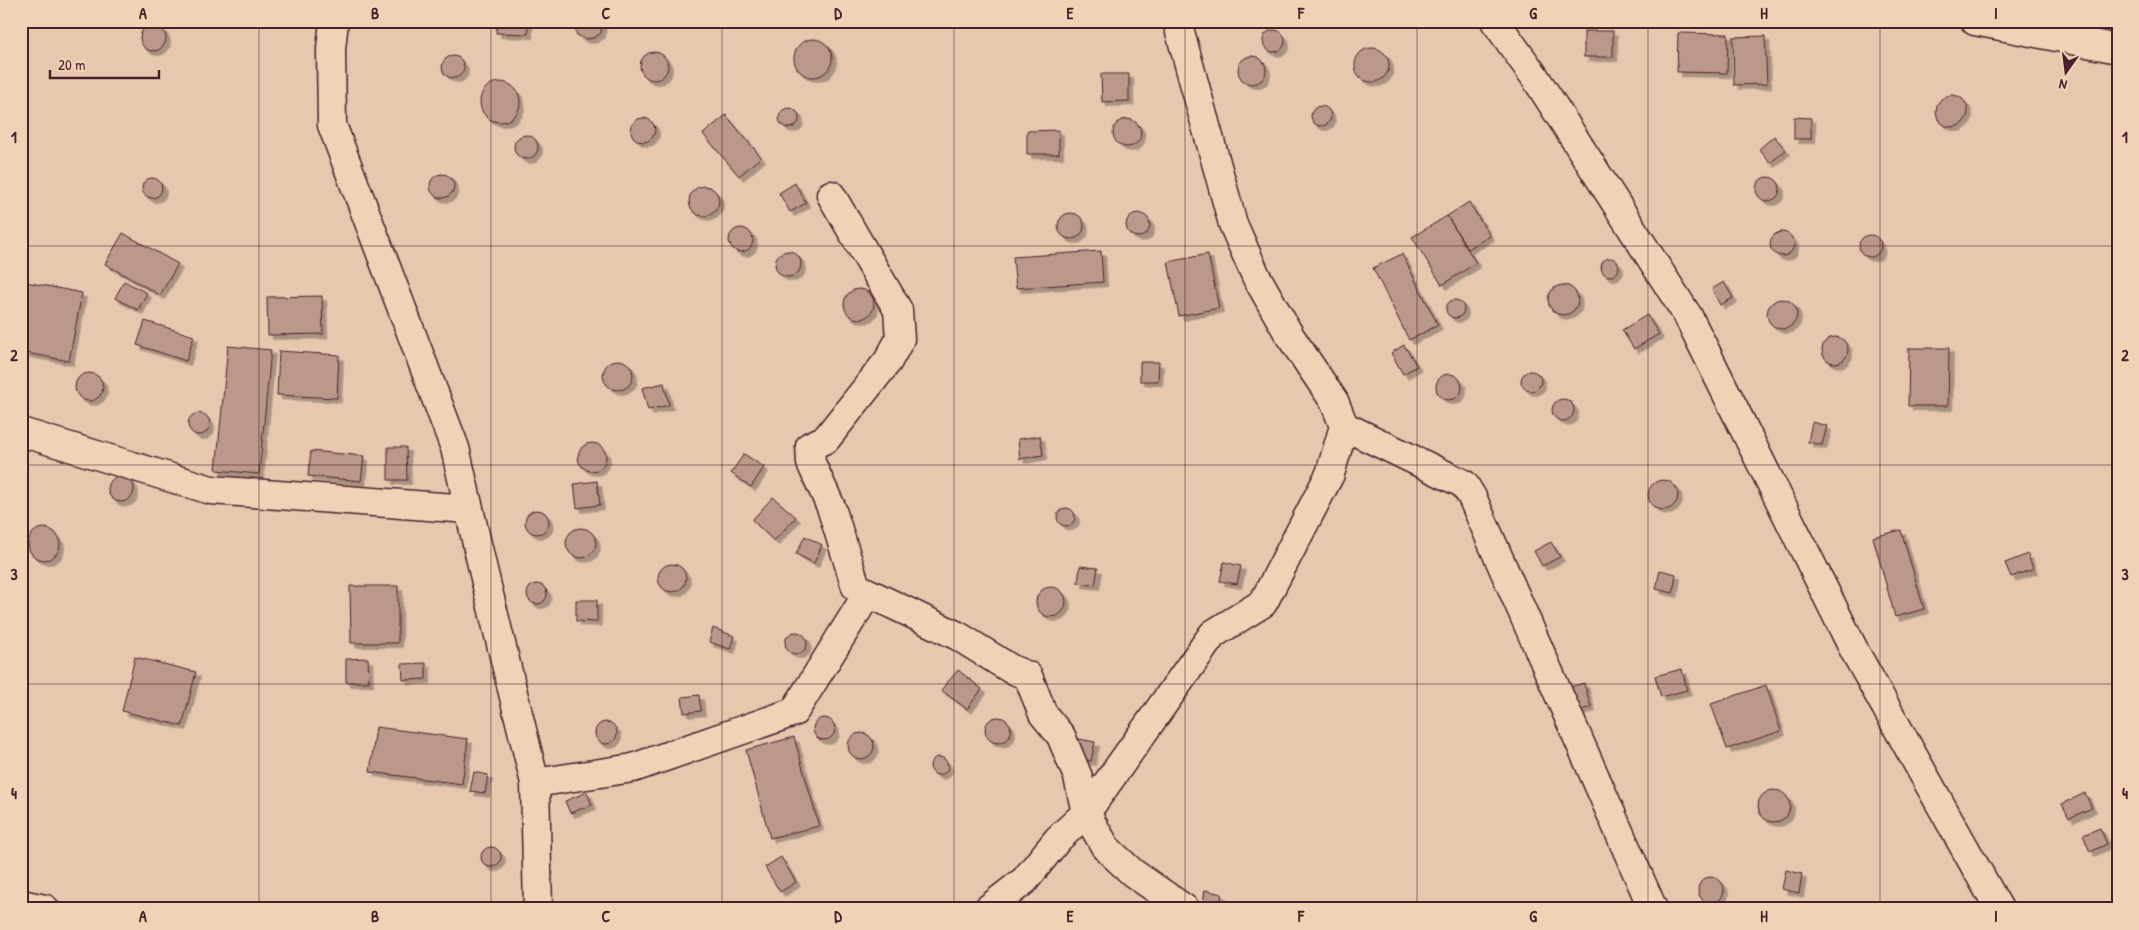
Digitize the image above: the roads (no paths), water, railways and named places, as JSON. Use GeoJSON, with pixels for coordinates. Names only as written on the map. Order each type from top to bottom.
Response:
{"type":"FeatureCollection","features":[{"type":"Feature","properties":{"kind":"street"},"geometry":{"type":"LineString","coordinates":[[334,21],[331,49],[332,125],[455,448],[535,783],[538,909]]}},
{"type":"Feature","properties":{"kind":"street"},"geometry":{"type":"LineString","coordinates":[[988,909],[1025,880],[1058,839],[1086,813],[1213,634],[1263,603],[1330,474],[1344,426],[1334,401],[1290,336],[1256,276],[1233,224],[1177,21]]}},
{"type":"Feature","properties":{"kind":"street"},"geometry":{"type":"LineString","coordinates":[[1495,21],[1535,77],[1688,316],[1855,652],[1999,909]]}},
{"type":"Feature","properties":{"kind":"street"},"geometry":{"type":"LineString","coordinates":[[1992,23],[2118,49]]}},
{"type":"Feature","properties":{"kind":"street"},"geometry":{"type":"LineString","coordinates":[[830,195],[898,310],[900,339],[888,361],[826,439],[810,446],[811,463],[831,507],[856,587],[958,636],[1011,669],[1028,676],[1042,714],[1062,736],[1078,778],[1086,813],[1106,848],[1133,873],[1184,909]]}},
{"type":"Feature","properties":{"kind":"street"},"geometry":{"type":"LineString","coordinates":[[1344,426],[1464,484],[1472,497],[1653,909]]}},
{"type":"Feature","properties":{"kind":"street"},"geometry":{"type":"LineString","coordinates":[[21,432],[210,490],[469,509]]}},
{"type":"Feature","properties":{"kind":"street"},"geometry":{"type":"LineString","coordinates":[[535,783],[633,768],[794,712],[868,593]]}},
{"type":"Feature","properties":{"kind":"street"},"geometry":{"type":"LineString","coordinates":[[21,904],[45,909]]}}]}
